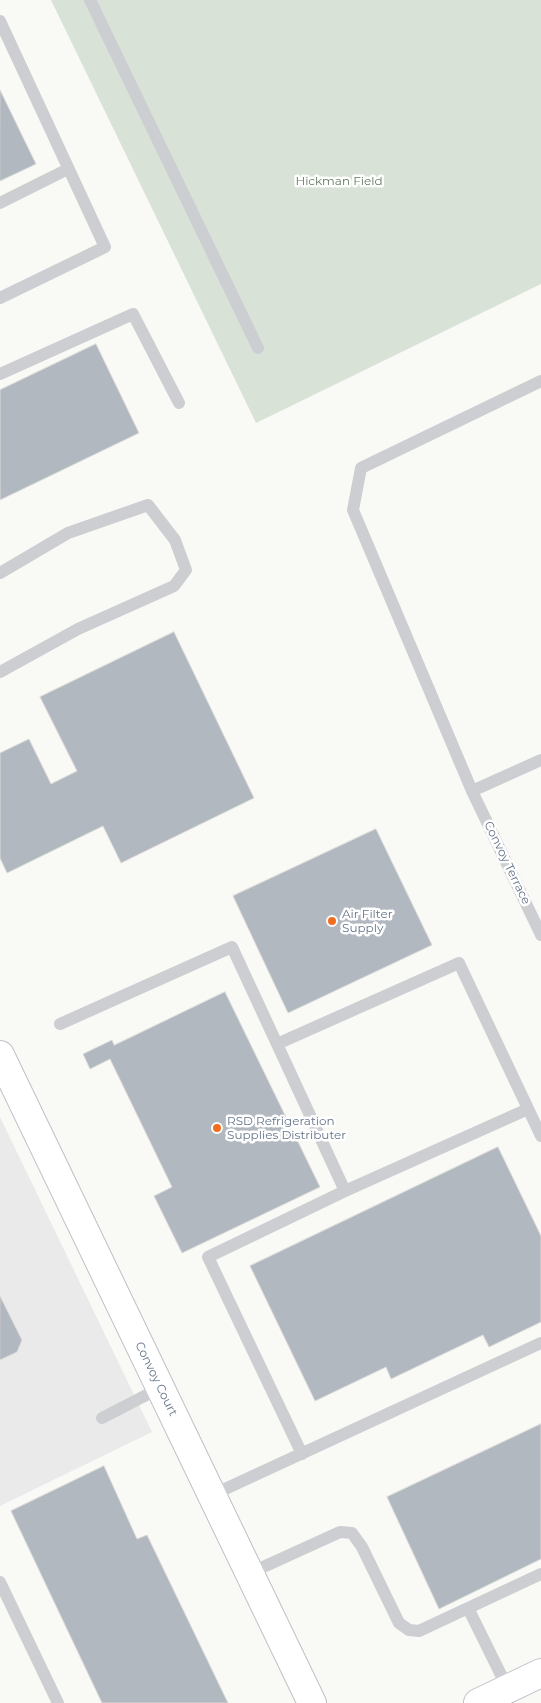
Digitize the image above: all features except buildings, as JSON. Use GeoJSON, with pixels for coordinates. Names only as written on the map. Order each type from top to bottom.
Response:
{"type":"FeatureCollection","features":[{"type":"Feature","properties":{"kind":"street","name":"Convoy Court"},"geometry":{"type":"LineString","coordinates":[[0,1055],[312,1703]]}},
{"type":"Feature","properties":{"kind":"street"},"geometry":{"type":"LineString","coordinates":[[478,1703],[541,1673]]}},
{"type":"Feature","properties":{"kind":"lane"},"geometry":{"type":"LineString","coordinates":[[90,0],[258,348]]}},
{"type":"Feature","properties":{"kind":"lane"},"geometry":{"type":"LineString","coordinates":[[0,21],[105,248],[0,298]]}},
{"type":"Feature","properties":{"kind":"lane"},"geometry":{"type":"LineString","coordinates":[[0,203],[68,169]]}},
{"type":"Feature","properties":{"kind":"lane"},"geometry":{"type":"LineString","coordinates":[[0,374],[132,314],[179,403]]}},
{"type":"Feature","properties":{"kind":"lane","name":"Convoy Terrace"},"geometry":{"type":"LineString","coordinates":[[541,381],[361,468],[352,510],[472,791],[541,935]]}},
{"type":"Feature","properties":{"kind":"lane"},"geometry":{"type":"LineString","coordinates":[[0,573],[68,533],[148,505],[175,540],[186,570],[174,586],[78,629],[0,672]]}},
{"type":"Feature","properties":{"kind":"lane"},"geometry":{"type":"LineString","coordinates":[[472,791],[541,760]]}},
{"type":"Feature","properties":{"kind":"lane"},"geometry":{"type":"LineString","coordinates":[[60,1024],[232,947],[345,1191]]}},
{"type":"Feature","properties":{"kind":"lane"},"geometry":{"type":"LineString","coordinates":[[277,1044],[459,963],[541,1136]]}},
{"type":"Feature","properties":{"kind":"lane"},"geometry":{"type":"LineString","coordinates":[[302,1454],[208,1257],[345,1191],[528,1109]]}},
{"type":"Feature","properties":{"kind":"lane"},"geometry":{"type":"LineString","coordinates":[[212,1495],[541,1343]]}},
{"type":"Feature","properties":{"kind":"lane"},"geometry":{"type":"LineString","coordinates":[[102,1418],[160,1388]]}},
{"type":"Feature","properties":{"kind":"lane"},"geometry":{"type":"LineString","coordinates":[[250,1573],[340,1532],[352,1534],[362,1547],[399,1623],[409,1630],[419,1631],[541,1574]]}},
{"type":"Feature","properties":{"kind":"lane"},"geometry":{"type":"LineString","coordinates":[[0,1582],[58,1703]]}},
{"type":"Feature","properties":{"kind":"lane"},"geometry":{"type":"LineString","coordinates":[[468,1608],[508,1689]]}},
{"type":"Feature","properties":{"kind":"shaded area"},"geometry":{"type":"Polygon","coordinates":[[[0,1117],[152,1432],[0,1506],[0,1117]]]}},
{"type":"Feature","properties":{"kind":"green space","name":"Hickman Field"},"geometry":{"type":"Polygon","coordinates":[[[51,0],[541,0],[541,284],[256,423],[51,0]]]}},
{"type":"Feature","properties":{"kind":"place","name":"Air Filter Supply"},"geometry":{"type":"Point","coordinates":[332,921]}},
{"type":"Feature","properties":{"kind":"place","name":"RSD Refrigeration Supplies Distributer"},"geometry":{"type":"Point","coordinates":[217,1128]}}]}
